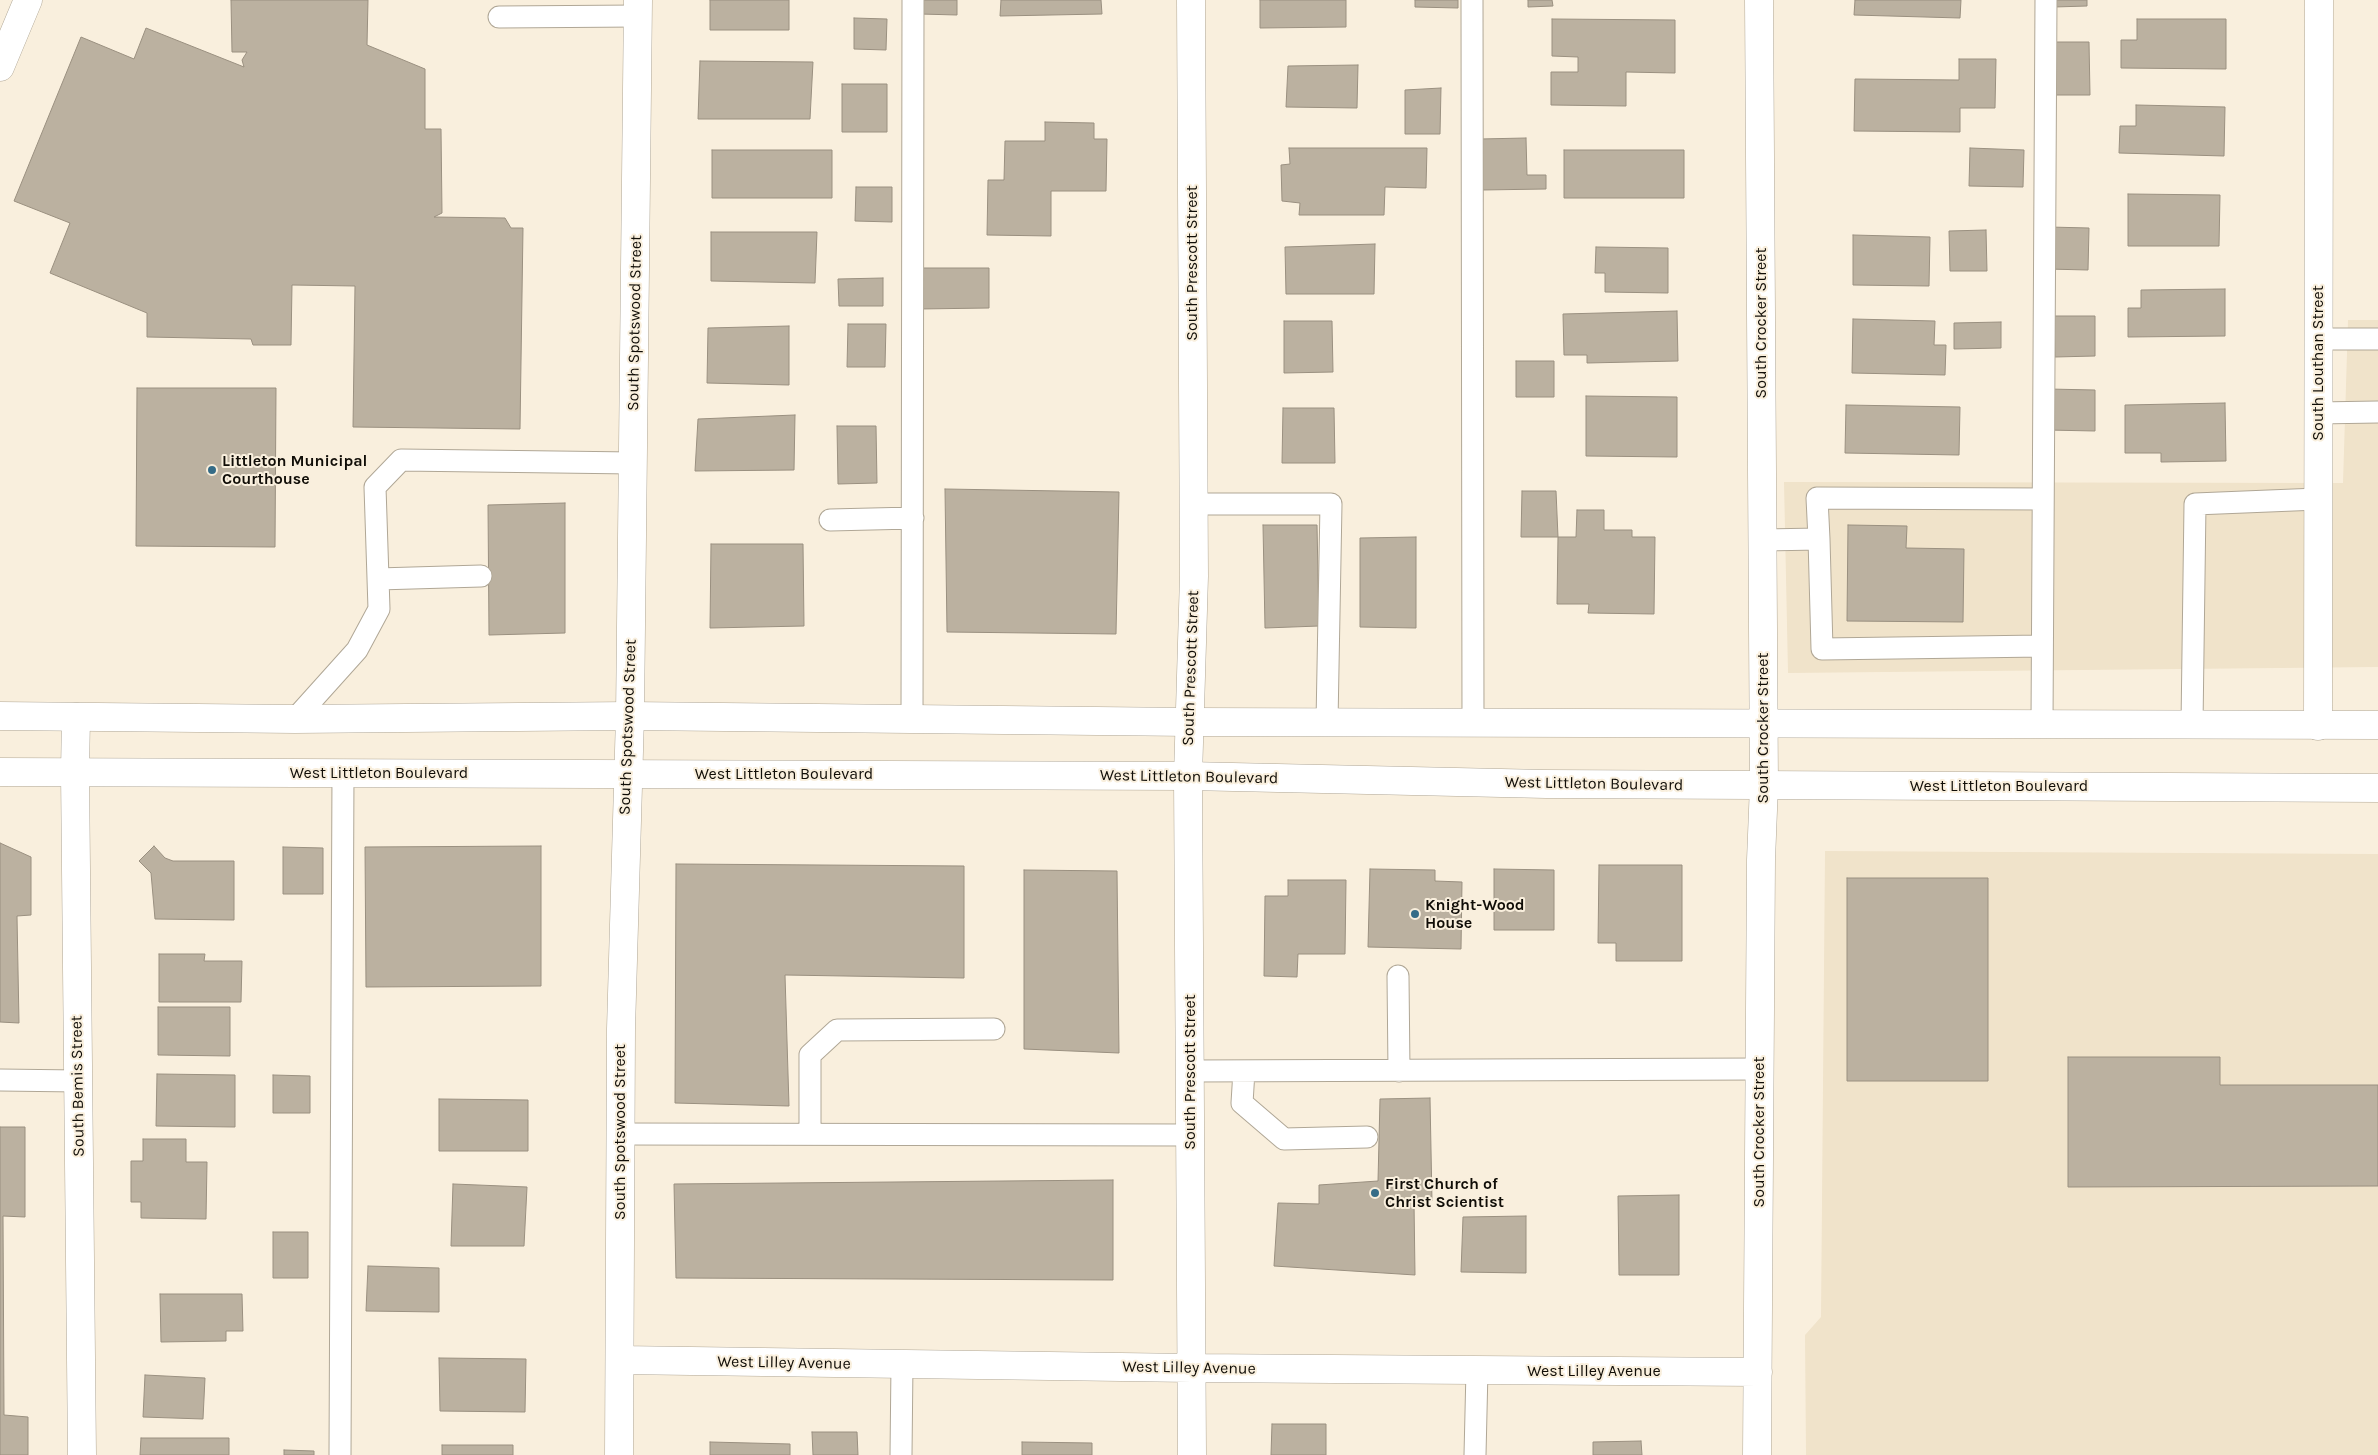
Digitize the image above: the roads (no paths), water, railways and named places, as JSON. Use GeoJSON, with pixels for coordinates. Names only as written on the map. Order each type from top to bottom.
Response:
{"type":"FeatureCollection","features":[{"type":"Feature","properties":{"kind":"street"},"geometry":{"type":"LineString","coordinates":[[0,67],[28,0]]}},
{"type":"Feature","properties":{"kind":"street","name":"South Prescott Street"},"geometry":{"type":"LineString","coordinates":[[1191,0],[1194,576],[1188,776],[1192,1455]]}},
{"type":"Feature","properties":{"kind":"street","name":"South Crocker Street"},"geometry":{"type":"LineString","coordinates":[[1757,1455],[1761,860],[1764,785],[1759,0]]}},
{"type":"Feature","properties":{"kind":"street","name":"South Louthan Street"},"geometry":{"type":"LineString","coordinates":[[2318,0],[2318,726]]}},
{"type":"Feature","properties":{"kind":"street","name":"South Spotswood Street"},"geometry":{"type":"LineString","coordinates":[[619,1455],[620,1134],[627,774],[630,716],[638,8]]}},
{"type":"Feature","properties":{"kind":"street"},"geometry":{"type":"LineString","coordinates":[[0,716],[296,719],[630,716],[1190,722],[2378,725]]}},
{"type":"Feature","properties":{"kind":"street","name":"South Bemis Street"},"geometry":{"type":"LineString","coordinates":[[76,717],[82,1455]]}},
{"type":"Feature","properties":{"kind":"street","name":"West Littleton Boulevard"},"geometry":{"type":"LineString","coordinates":[[0,772],[1188,776],[1546,784],[2378,788]]}},
{"type":"Feature","properties":{"kind":"street","name":"West Lilley Avenue"},"geometry":{"type":"LineString","coordinates":[[620,1360],[1192,1368],[1758,1372]]}},
{"type":"Feature","properties":{"kind":"lane"},"geometry":{"type":"LineString","coordinates":[[912,719],[913,0]]}},
{"type":"Feature","properties":{"kind":"lane"},"geometry":{"type":"LineString","coordinates":[[1472,0],[1473,722]]}},
{"type":"Feature","properties":{"kind":"lane"},"geometry":{"type":"LineString","coordinates":[[2042,724],[2046,0]]}},
{"type":"Feature","properties":{"kind":"lane"},"geometry":{"type":"LineString","coordinates":[[499,17],[638,8]]}},
{"type":"Feature","properties":{"kind":"lane"},"geometry":{"type":"LineString","coordinates":[[2318,339],[2378,339]]}},
{"type":"Feature","properties":{"kind":"lane"},"geometry":{"type":"LineString","coordinates":[[2318,413],[2378,412]]}},
{"type":"Feature","properties":{"kind":"lane"},"geometry":{"type":"LineString","coordinates":[[296,719],[357,650],[378,609],[375,488],[401,460],[633,464]]}},
{"type":"Feature","properties":{"kind":"lane"},"geometry":{"type":"LineString","coordinates":[[2042,646],[1822,649],[1817,498],[2043,500]]}},
{"type":"Feature","properties":{"kind":"lane"},"geometry":{"type":"LineString","coordinates":[[2192,725],[2195,504],[2318,499]]}},
{"type":"Feature","properties":{"kind":"lane"},"geometry":{"type":"LineString","coordinates":[[1194,504],[1331,504],[1327,722]]}},
{"type":"Feature","properties":{"kind":"lane"},"geometry":{"type":"LineString","coordinates":[[830,520],[912,518]]}},
{"type":"Feature","properties":{"kind":"lane"},"geometry":{"type":"LineString","coordinates":[[1763,540],[1819,539]]}},
{"type":"Feature","properties":{"kind":"lane"},"geometry":{"type":"LineString","coordinates":[[378,579],[481,576]]}},
{"type":"Feature","properties":{"kind":"lane"},"geometry":{"type":"LineString","coordinates":[[340,1455],[343,773]]}},
{"type":"Feature","properties":{"kind":"lane"},"geometry":{"type":"LineString","coordinates":[[1398,976],[1399,1070]]}},
{"type":"Feature","properties":{"kind":"lane"},"geometry":{"type":"LineString","coordinates":[[810,1134],[810,1055],[837,1030],[994,1029]]}},
{"type":"Feature","properties":{"kind":"lane"},"geometry":{"type":"LineString","coordinates":[[1190,1071],[1760,1069]]}},
{"type":"Feature","properties":{"kind":"lane"},"geometry":{"type":"LineString","coordinates":[[1244,1071],[1242,1103],[1284,1139],[1367,1138]]}},
{"type":"Feature","properties":{"kind":"lane"},"geometry":{"type":"LineString","coordinates":[[0,1080],[78,1081]]}},
{"type":"Feature","properties":{"kind":"lane"},"geometry":{"type":"LineString","coordinates":[[620,1134],[1191,1135]]}},
{"type":"Feature","properties":{"kind":"lane"},"geometry":{"type":"LineString","coordinates":[[901,1455],[902,1364]]}},
{"type":"Feature","properties":{"kind":"lane"},"geometry":{"type":"LineString","coordinates":[[1475,1455],[1477,1370]]}},
{"type":"Feature","properties":{"kind":"place","name":"Littleton Municipal Courthouse"},"geometry":{"type":"Point","coordinates":[212,470]}},
{"type":"Feature","properties":{"kind":"place","name":"Knight-Wood House"},"geometry":{"type":"Point","coordinates":[1415,914]}},
{"type":"Feature","properties":{"kind":"place","name":"First Church of Christ Scientist"},"geometry":{"type":"Point","coordinates":[1375,1193]}}]}
